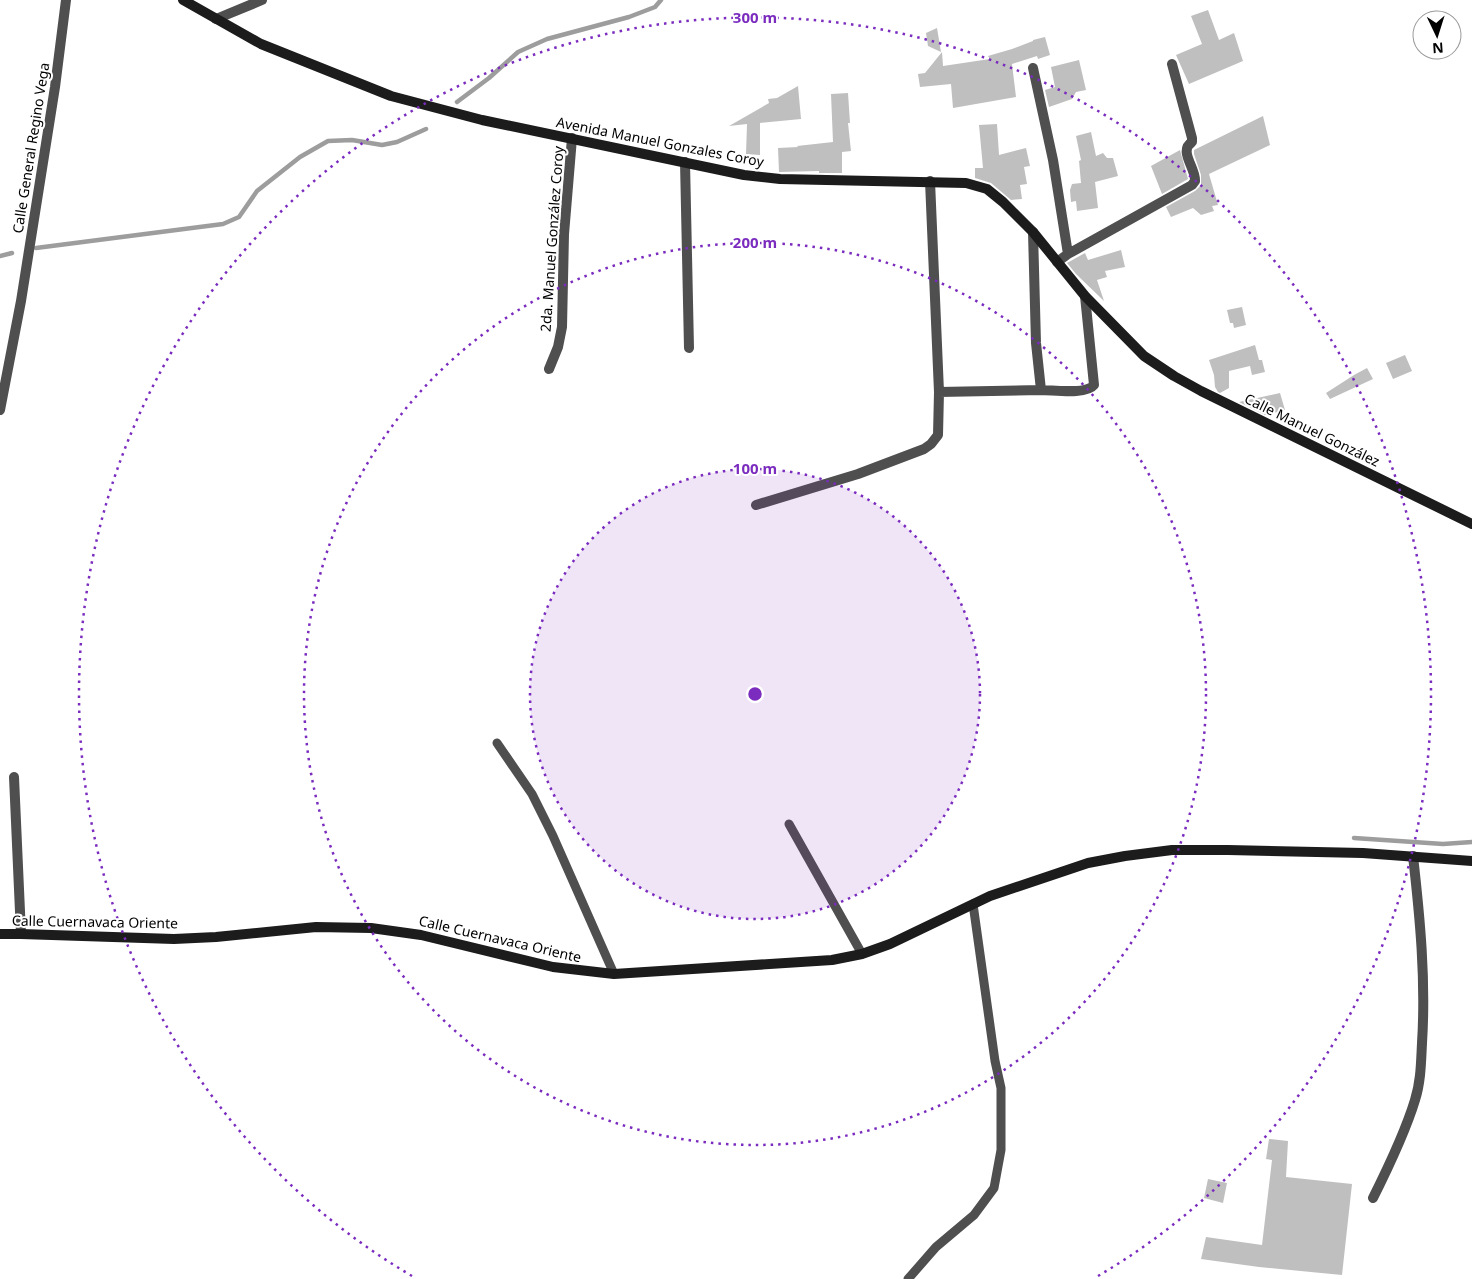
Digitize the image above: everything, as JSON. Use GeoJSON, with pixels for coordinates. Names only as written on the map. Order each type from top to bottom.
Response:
{"type":"FeatureCollection","features":[{"type":"Feature","properties":{"kind":"main road","name":"Avenida Manuel Gonzales Coroy"},"geometry":{"type":"LineString","coordinates":[[183,0],[197,4],[216,19],[261,44],[391,96],[482,120],[744,175],[780,179],[966,183],[987,189],[1033,232],[1085,296],[1144,356]]}},
{"type":"Feature","properties":{"kind":"main road","name":"Calle Manuel González"},"geometry":{"type":"LineString","coordinates":[[1144,356],[1201,391],[1472,524]]}},
{"type":"Feature","properties":{"kind":"main road","name":"Calle Cuernavaca Oriente"},"geometry":{"type":"LineString","coordinates":[[0,934],[174,939],[216,937],[316,927],[370,928],[421,935],[553,967],[614,974],[832,960],[862,954],[890,944],[990,896],[1088,863],[1125,856],[1172,850],[1228,850],[1363,853],[1472,861]]}},
{"type":"Feature","properties":{"kind":"street","name":"Calle General Regino Vega"},"geometry":{"type":"LineString","coordinates":[[0,410],[22,301],[66,0]]}},
{"type":"Feature","properties":{"kind":"street"},"geometry":{"type":"LineString","coordinates":[[216,19],[262,0]]}},
{"type":"Feature","properties":{"kind":"street"},"geometry":{"type":"LineString","coordinates":[[1057,262],[1192,185],[1195,181],[1196,175],[1186,152],[1187,146],[1192,142],[1192,138],[1172,64]]}},
{"type":"Feature","properties":{"kind":"street"},"geometry":{"type":"LineString","coordinates":[[1034,68],[1053,160],[1068,254]]}},
{"type":"Feature","properties":{"kind":"street","name":"2da. Manuel González Coroy"},"geometry":{"type":"LineString","coordinates":[[549,369],[558,348],[562,327],[564,234],[572,138]]}},
{"type":"Feature","properties":{"kind":"street"},"geometry":{"type":"LineString","coordinates":[[685,162],[689,348]]}},
{"type":"Feature","properties":{"kind":"street"},"geometry":{"type":"LineString","coordinates":[[756,506],[858,474],[924,449],[936,440],[938,435],[939,392],[930,181]]}},
{"type":"Feature","properties":{"kind":"street"},"geometry":{"type":"LineString","coordinates":[[1033,232],[1036,342],[1041,390]]}},
{"type":"Feature","properties":{"kind":"street"},"geometry":{"type":"LineString","coordinates":[[939,392],[1088,390],[1094,385],[1085,296]]}},
{"type":"Feature","properties":{"kind":"street"},"geometry":{"type":"LineString","coordinates":[[14,777],[21,934]]}},
{"type":"Feature","properties":{"kind":"street"},"geometry":{"type":"LineString","coordinates":[[1374,1198],[1416,1099],[1420,1076],[1424,979],[1413,856]]}},
{"type":"Feature","properties":{"kind":"lane"},"geometry":{"type":"LineString","coordinates":[[497,743],[532,794],[614,974]]}},
{"type":"Feature","properties":{"kind":"lane"},"geometry":{"type":"LineString","coordinates":[[789,824],[862,954]]}},
{"type":"Feature","properties":{"kind":"lane"},"geometry":{"type":"LineString","coordinates":[[908,1279],[936,1247],[974,1215],[994,1188],[1000,1159],[1001,1088],[995,1061],[973,904]]}},
{"type":"Feature","properties":{"kind":"building"},"geometry":{"type":"Polygon","coordinates":[[[1208,10],[1219,40],[1234,33],[1243,61],[1189,84],[1176,55],[1202,44],[1191,16],[1208,10]]]}},
{"type":"Feature","properties":{"kind":"building"},"geometry":{"type":"Polygon","coordinates":[[[937,28],[941,52],[928,46],[926,33],[937,28]]]}},
{"type":"Feature","properties":{"kind":"building"},"geometry":{"type":"Polygon","coordinates":[[[1045,37],[1050,55],[1038,59],[1037,56],[1012,64],[1016,97],[953,108],[951,84],[920,87],[918,74],[925,73],[942,52],[943,66],[990,59],[988,56],[1045,37]]]}},
{"type":"Feature","properties":{"kind":"building"},"geometry":{"type":"Polygon","coordinates":[[[1079,60],[1086,90],[1076,92],[1072,99],[1049,107],[1045,90],[1055,87],[1051,67],[1079,60]]]}},
{"type":"Feature","properties":{"kind":"building"},"geometry":{"type":"Polygon","coordinates":[[[798,86],[801,119],[760,123],[760,155],[746,154],[747,124],[729,126],[769,103],[768,99],[777,98],[798,86]]]}},
{"type":"Feature","properties":{"kind":"building"},"geometry":{"type":"Polygon","coordinates":[[[848,93],[850,123],[848,123],[851,151],[842,152],[842,173],[819,173],[819,171],[779,172],[778,148],[833,142],[831,94],[848,93]]]}},
{"type":"Feature","properties":{"kind":"building"},"geometry":{"type":"Polygon","coordinates":[[[1263,116],[1270,145],[1209,174],[1218,205],[1212,206],[1214,211],[1201,215],[1193,208],[1171,217],[1166,207],[1195,191],[1201,185],[1201,175],[1194,150],[1263,116]]]}},
{"type":"Feature","properties":{"kind":"building"},"geometry":{"type":"Polygon","coordinates":[[[997,124],[999,155],[1026,148],[1030,166],[1024,167],[1027,184],[1020,185],[1022,199],[1011,200],[991,183],[975,178],[975,168],[983,168],[979,125],[997,124]]]}},
{"type":"Feature","properties":{"kind":"building"},"geometry":{"type":"Polygon","coordinates":[[[1091,132],[1096,156],[1103,153],[1107,158],[1113,158],[1118,176],[1095,182],[1098,208],[1077,211],[1076,201],[1071,202],[1070,190],[1072,184],[1081,183],[1079,161],[1081,160],[1076,136],[1091,132]]]}},
{"type":"Feature","properties":{"kind":"building"},"geometry":{"type":"Polygon","coordinates":[[[1180,150],[1188,179],[1162,194],[1151,166],[1180,150]]]}},
{"type":"Feature","properties":{"kind":"building"},"geometry":{"type":"Polygon","coordinates":[[[1121,250],[1125,267],[1105,271],[1107,277],[1097,280],[1104,301],[1067,263],[1085,253],[1088,260],[1121,250]]]}},
{"type":"Feature","properties":{"kind":"building"},"geometry":{"type":"Polygon","coordinates":[[[1242,307],[1246,325],[1234,328],[1233,323],[1230,323],[1227,310],[1242,307]]]}},
{"type":"Feature","properties":{"kind":"building"},"geometry":{"type":"Polygon","coordinates":[[[1255,345],[1265,372],[1252,375],[1250,366],[1229,371],[1229,388],[1220,393],[1218,392],[1215,387],[1214,375],[1209,360],[1255,345]]]}},
{"type":"Feature","properties":{"kind":"building"},"geometry":{"type":"Polygon","coordinates":[[[1405,355],[1412,371],[1393,379],[1386,363],[1405,355]]]}},
{"type":"Feature","properties":{"kind":"building"},"geometry":{"type":"Polygon","coordinates":[[[1367,368],[1373,379],[1330,399],[1326,393],[1367,368]]]}},
{"type":"Feature","properties":{"kind":"building"},"geometry":{"type":"Polygon","coordinates":[[[1280,393],[1285,410],[1265,415],[1239,402],[1280,393]]]}},
{"type":"Feature","properties":{"kind":"building"},"geometry":{"type":"Polygon","coordinates":[[[1269,1139],[1288,1141],[1286,1177],[1352,1184],[1342,1275],[1201,1259],[1206,1237],[1262,1245],[1272,1160],[1266,1159],[1269,1139]]]}},
{"type":"Feature","properties":{"kind":"building"},"geometry":{"type":"Polygon","coordinates":[[[1208,1179],[1227,1183],[1223,1203],[1204,1198],[1208,1179]]]}},
{"type":"Feature","properties":{"kind":"waterway"},"geometry":{"type":"LineString","coordinates":[[457,102],[489,78],[518,52],[547,39],[629,17],[655,7],[661,0]]}},
{"type":"Feature","properties":{"kind":"waterway"},"geometry":{"type":"LineString","coordinates":[[36,248],[223,224],[239,217],[257,191],[300,157],[328,141],[352,140],[382,145],[397,142],[426,129]]}},
{"type":"Feature","properties":{"kind":"waterway"},"geometry":{"type":"LineString","coordinates":[[0,256],[12,253]]}},
{"type":"Feature","properties":{"kind":"waterway"},"geometry":{"type":"LineString","coordinates":[[1354,838],[1443,844],[1472,842]]}}]}
